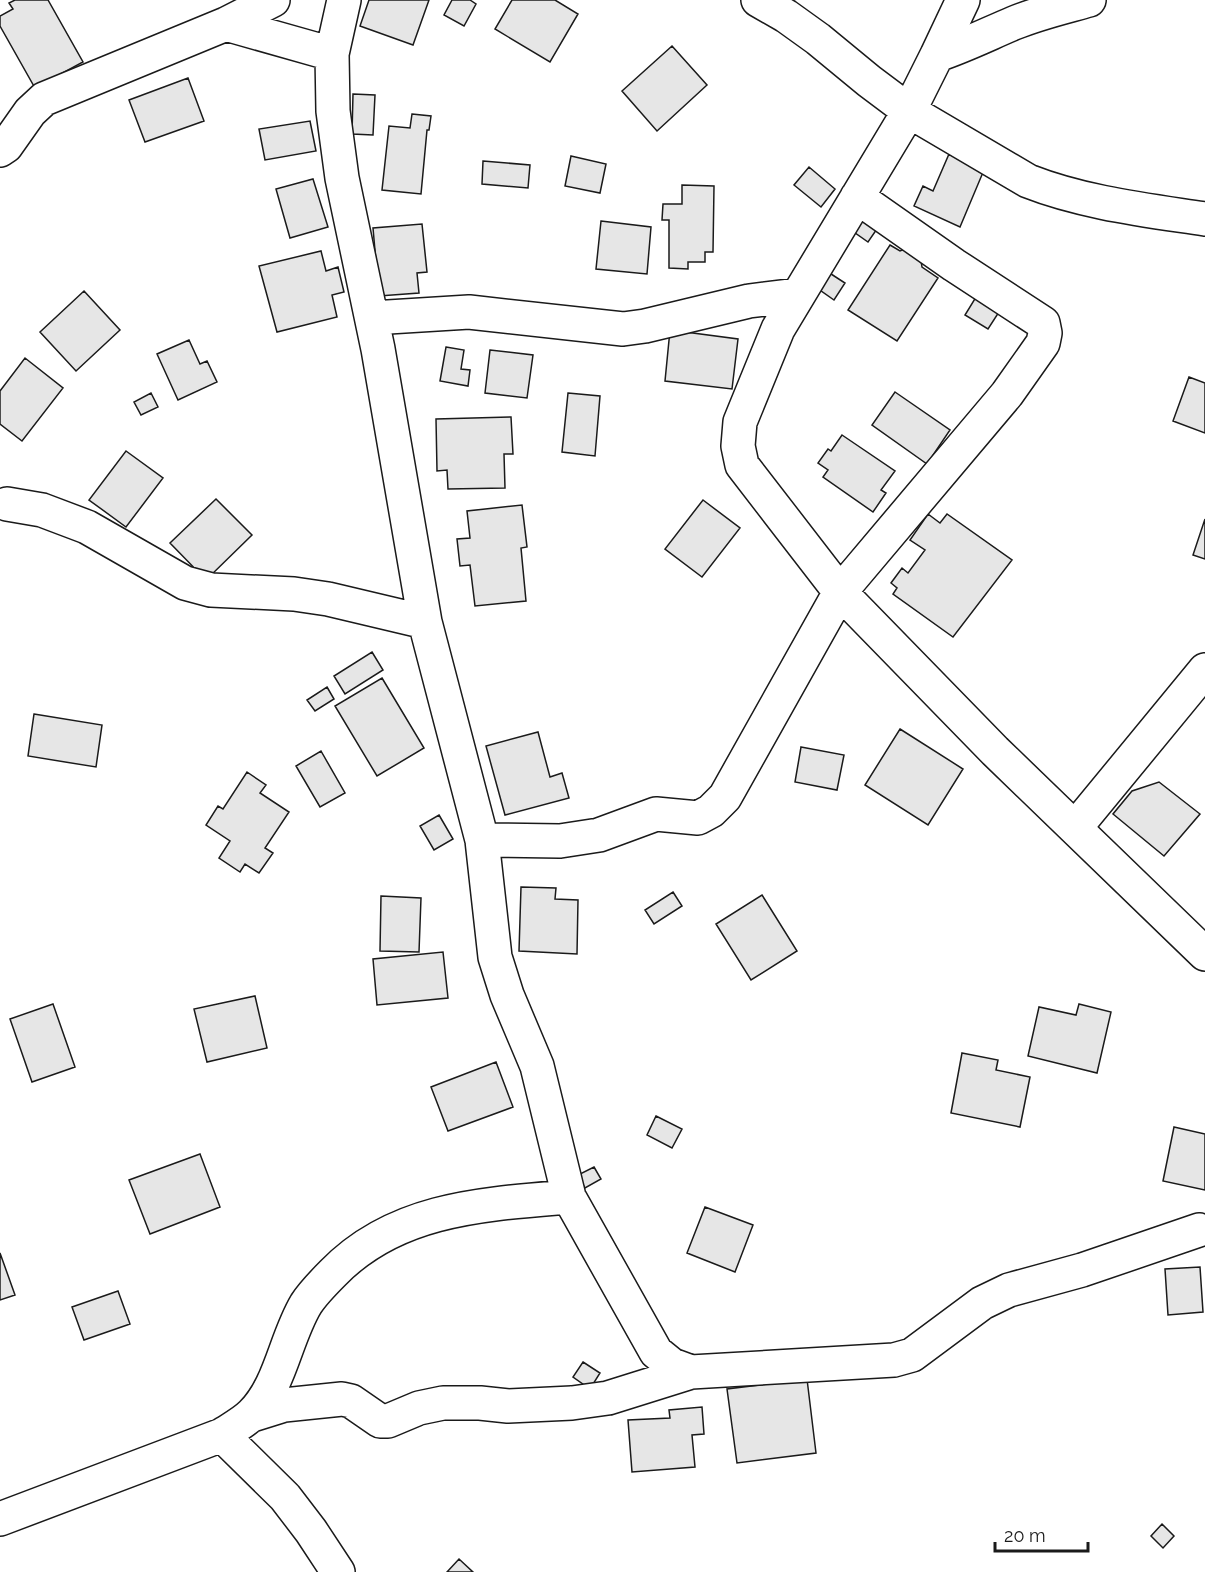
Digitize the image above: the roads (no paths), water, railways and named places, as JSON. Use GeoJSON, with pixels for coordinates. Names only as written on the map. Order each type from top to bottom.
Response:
{"type":"FeatureCollection","features":[{"type":"Feature","properties":{"kind":"street"},"geometry":{"type":"LineString","coordinates":[[0,150],[6,146],[30,112],[44,99],[226,24],[273,0]]}},
{"type":"Feature","properties":{"kind":"street"},"geometry":{"type":"LineString","coordinates":[[344,0],[332,54],[333,111],[342,178],[372,318],[425,622],[482,840],[495,957],[507,995],[537,1066],[569,1197],[657,1352],[672,1365],[692,1372]]}},
{"type":"Feature","properties":{"kind":"street"},"geometry":{"type":"LineString","coordinates":[[758,0],[786,16],[818,39],[868,81],[909,111],[1028,181],[1045,188],[1108,204],[1205,219]]}},
{"type":"Feature","properties":{"kind":"street"},"geometry":{"type":"LineString","coordinates":[[963,0],[909,111],[778,329],[740,422],[738,446],[742,465],[840,592],[995,751],[1205,954]]}},
{"type":"Feature","properties":{"kind":"street"},"geometry":{"type":"LineString","coordinates":[[937,55],[964,46],[1013,23],[1089,0]]}},
{"type":"Feature","properties":{"kind":"street"},"geometry":{"type":"LineString","coordinates":[[226,24],[332,54]]}},
{"type":"Feature","properties":{"kind":"street"},"geometry":{"type":"LineString","coordinates":[[482,840],[560,841],[599,835],[656,814],[699,818],[711,811],[725,797],[840,592],[1007,394],[1043,343],[1045,333],[1043,323],[954,265],[857,197]]}},
{"type":"Feature","properties":{"kind":"street"},"geometry":{"type":"LineString","coordinates":[[372,318],[469,312],[623,329],[645,326],[749,301],[797,295]]}},
{"type":"Feature","properties":{"kind":"street"},"geometry":{"type":"LineString","coordinates":[[7,504],[42,510],[87,527],[185,583],[211,590],[294,594],[328,599],[425,622]]}},
{"type":"Feature","properties":{"kind":"street"},"geometry":{"type":"LineString","coordinates":[[1075,828],[1205,670]]}},
{"type":"Feature","properties":{"kind":"street"},"geometry":{"type":"LineString","coordinates":[[252,1415],[268,1392],[306,1305],[349,1256],[385,1233],[417,1220],[503,1202],[569,1197]]}},
{"type":"Feature","properties":{"kind":"street"},"geometry":{"type":"LineString","coordinates":[[0,1519],[222,1435],[252,1415],[284,1405],[342,1399],[351,1401],[380,1421],[388,1421],[419,1408],[443,1403],[508,1406],[572,1403],[608,1398],[692,1372],[894,1360],[912,1355],[982,1303],[1009,1290],[1082,1270],[1199,1230]]}},
{"type":"Feature","properties":{"kind":"street"},"geometry":{"type":"LineString","coordinates":[[222,1435],[285,1497],[338,1572]]}}]}
